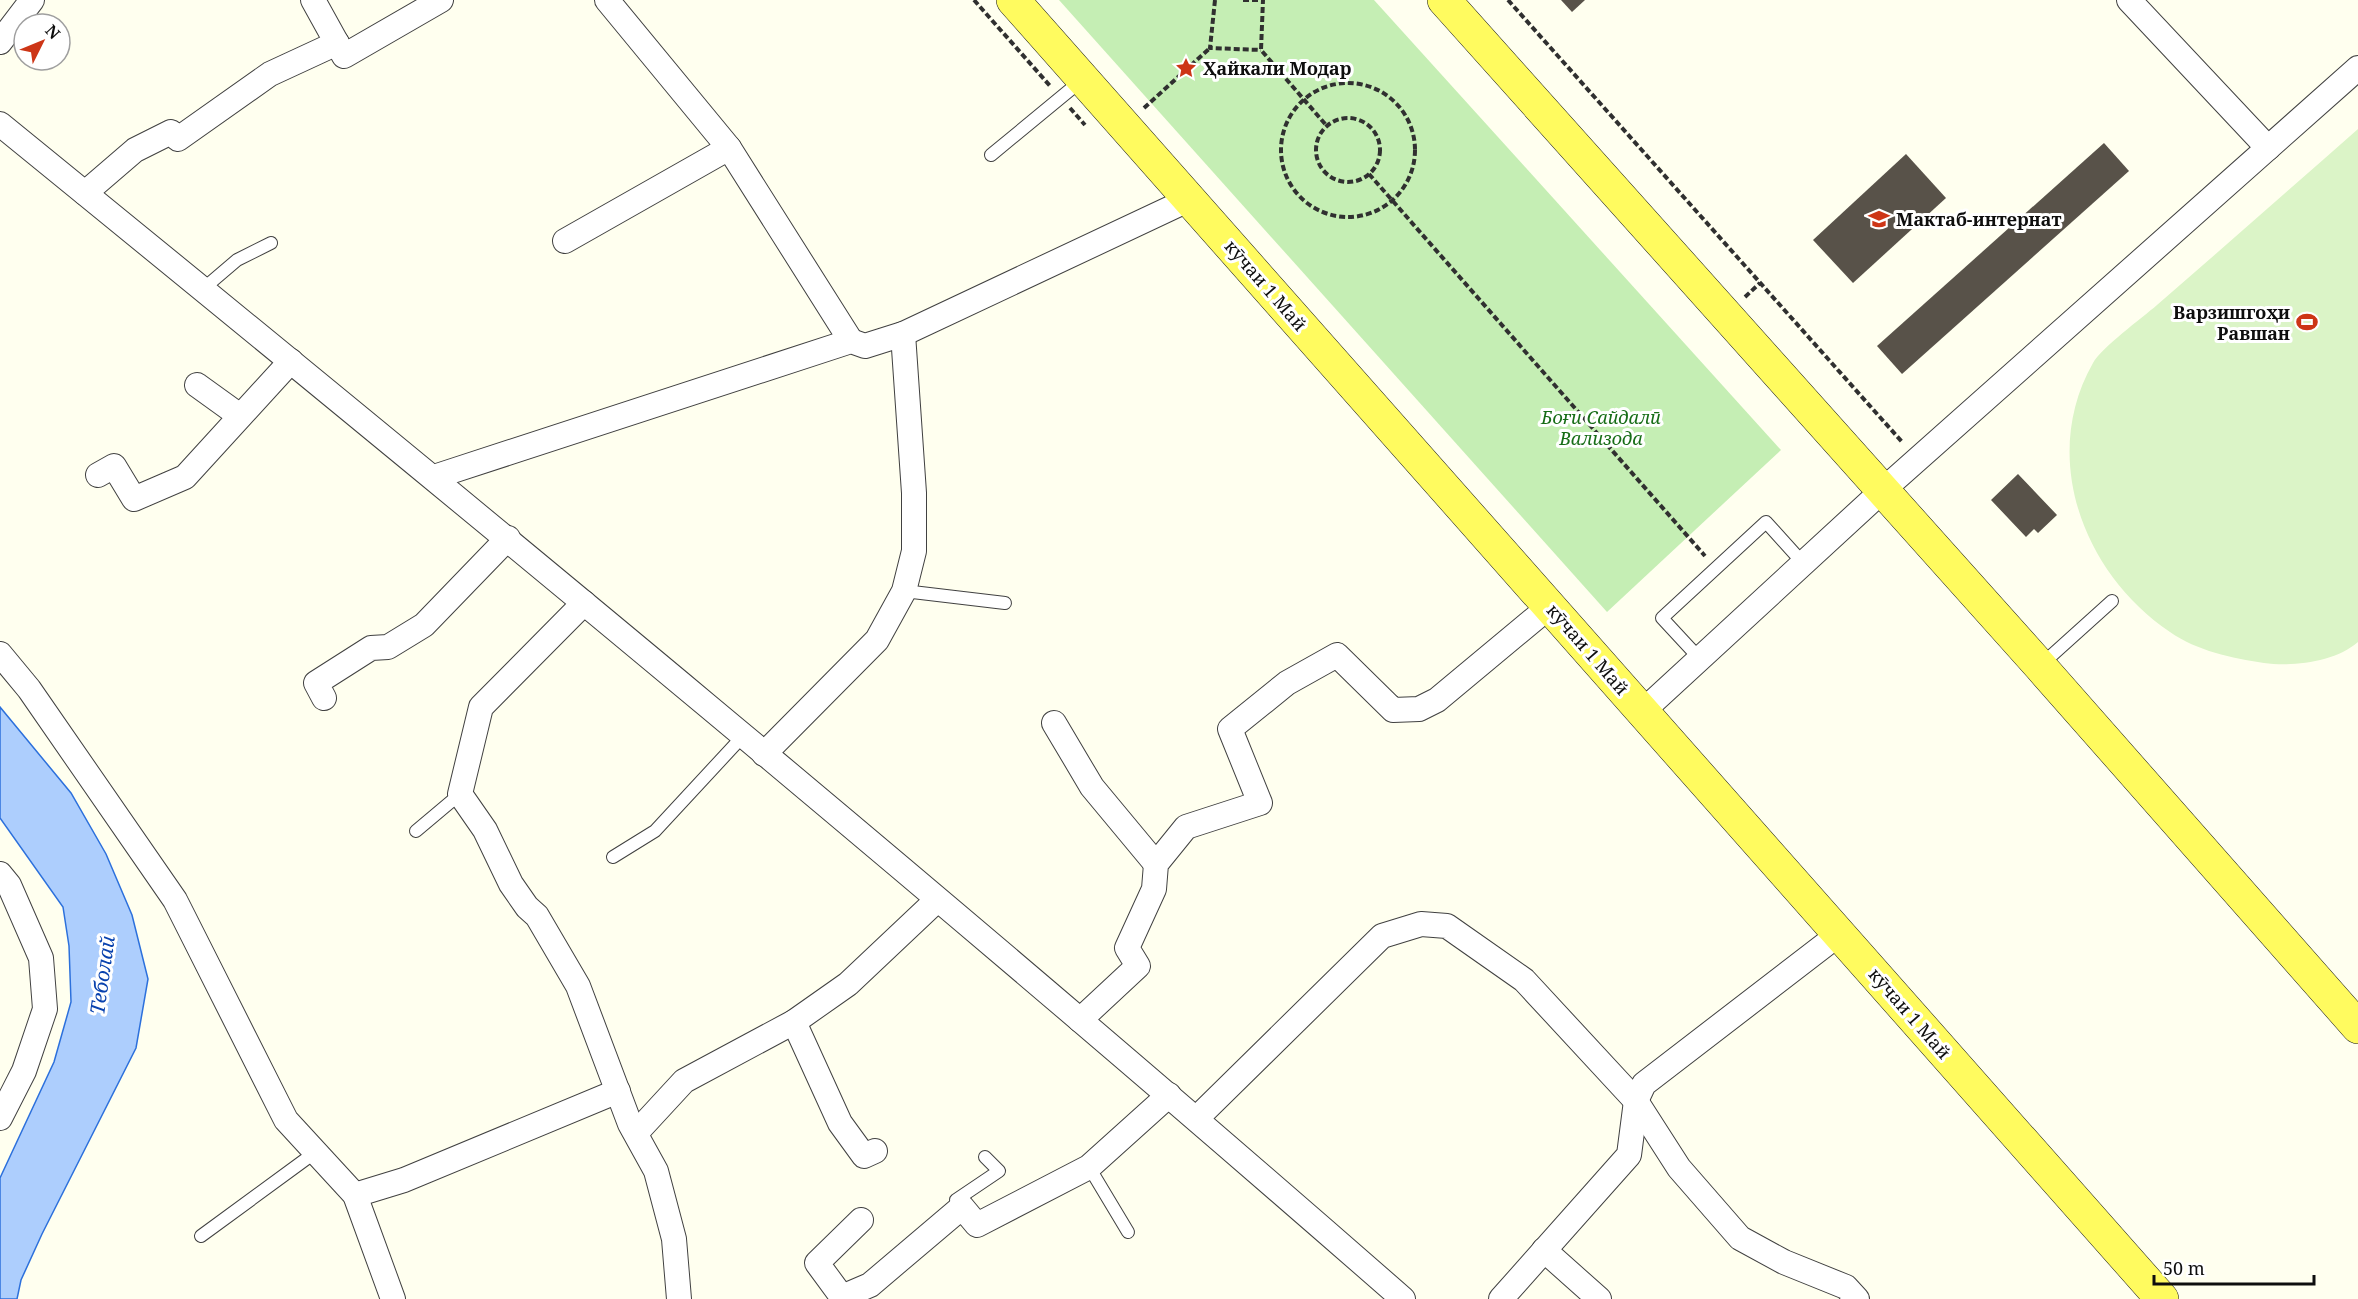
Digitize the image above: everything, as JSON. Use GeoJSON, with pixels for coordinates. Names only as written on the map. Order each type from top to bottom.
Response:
{"type":"FeatureCollection","features":[{"type":"Feature","properties":{"kind":"main road","name":"кӯчаи 1 Май"},"geometry":{"type":"LineString","coordinates":[[1013,0],[2162,1299]]}},
{"type":"Feature","properties":{"kind":"main road"},"geometry":{"type":"LineString","coordinates":[[1444,0],[2040,666],[2358,1027]]}},
{"type":"Feature","properties":{"kind":"street"},"geometry":{"type":"LineString","coordinates":[[0,42],[32,0]]}},
{"type":"Feature","properties":{"kind":"street"},"geometry":{"type":"LineString","coordinates":[[313,0],[344,56],[402,25],[441,0]]}},
{"type":"Feature","properties":{"kind":"street"},"geometry":{"type":"LineString","coordinates":[[606,0],[729,148],[851,341]]}},
{"type":"Feature","properties":{"kind":"street"},"geometry":{"type":"LineString","coordinates":[[2129,0],[2268,148]]}},
{"type":"Feature","properties":{"kind":"street"},"geometry":{"type":"LineString","coordinates":[[85,193],[135,150],[171,132],[178,139],[270,74],[337,44]]}},
{"type":"Feature","properties":{"kind":"street"},"geometry":{"type":"LineString","coordinates":[[1642,711],[1882,490],[2358,68]]}},
{"type":"Feature","properties":{"kind":"street"},"geometry":{"type":"LineString","coordinates":[[0,124],[508,538],[1197,1118],[1403,1299]]}},
{"type":"Feature","properties":{"kind":"street"},"geometry":{"type":"LineString","coordinates":[[565,241],[729,148]]}},
{"type":"Feature","properties":{"kind":"street"},"geometry":{"type":"LineString","coordinates":[[434,477],[851,341],[865,346],[903,334],[1190,199]]}},
{"type":"Feature","properties":{"kind":"street"},"geometry":{"type":"LineString","coordinates":[[764,754],[877,640],[904,591],[914,550],[914,494],[903,334]]}},
{"type":"Feature","properties":{"kind":"street"},"geometry":{"type":"LineString","coordinates":[[98,475],[114,466],[134,500],[185,477],[291,361]]}},
{"type":"Feature","properties":{"kind":"street"},"geometry":{"type":"LineString","coordinates":[[196,385],[240,416]]}},
{"type":"Feature","properties":{"kind":"street"},"geometry":{"type":"LineString","coordinates":[[324,698],[316,683],[372,648],[388,647],[424,625],[508,538]]}},
{"type":"Feature","properties":{"kind":"street"},"geometry":{"type":"LineString","coordinates":[[585,603],[482,707],[460,794],[485,830],[511,884],[526,907],[537,916],[578,986],[618,1091],[656,1171],[671,1228],[679,1299]]}},
{"type":"Feature","properties":{"kind":"street"},"geometry":{"type":"LineString","coordinates":[[1080,1020],[1137,966],[1127,948],[1154,889],[1156,864],[1186,827],[1260,803],[1230,729],[1287,683],[1337,655],[1393,710],[1419,709],[1437,700],[1550,606]]}},
{"type":"Feature","properties":{"kind":"street"},"geometry":{"type":"LineString","coordinates":[[0,654],[29,689],[175,900],[286,1120],[317,1151],[355,1196],[393,1299]]}},
{"type":"Feature","properties":{"kind":"street"},"geometry":{"type":"LineString","coordinates":[[1054,723],[1092,787],[1156,864]]}},
{"type":"Feature","properties":{"kind":"street"},"geometry":{"type":"LineString","coordinates":[[0,874],[9,885],[41,957],[45,1009],[24,1071],[0,1118]]}},
{"type":"Feature","properties":{"kind":"street"},"geometry":{"type":"LineString","coordinates":[[636,1133],[684,1082],[794,1022],[848,984],[937,900]]}},
{"type":"Feature","properties":{"kind":"street"},"geometry":{"type":"LineString","coordinates":[[1197,1118],[1382,936],[1420,924],[1447,926],[1524,980],[1636,1101],[1679,1168],[1740,1238],[1784,1262],[1846,1287],[1857,1299]]}},
{"type":"Feature","properties":{"kind":"street"},"geometry":{"type":"LineString","coordinates":[[1501,1299],[1629,1155],[1636,1101],[1644,1084],[1839,934]]}},
{"type":"Feature","properties":{"kind":"street"},"geometry":{"type":"LineString","coordinates":[[794,1022],[840,1123],[864,1156],[876,1151]]}},
{"type":"Feature","properties":{"kind":"street"},"geometry":{"type":"LineString","coordinates":[[355,1196],[404,1180],[618,1091]]}},
{"type":"Feature","properties":{"kind":"street"},"geometry":{"type":"LineString","coordinates":[[861,1220],[817,1263],[842,1297],[870,1285],[962,1207],[977,1225],[1089,1167],[1169,1095]]}},
{"type":"Feature","properties":{"kind":"street"},"geometry":{"type":"LineString","coordinates":[[1544,1250],[1599,1299]]}},
{"type":"Feature","properties":{"kind":"lane"},"geometry":{"type":"LineString","coordinates":[[991,155],[1083,79]]}},
{"type":"Feature","properties":{"kind":"lane"},"geometry":{"type":"LineString","coordinates":[[203,289],[237,260],[271,243]]}},
{"type":"Feature","properties":{"kind":"lane"},"geometry":{"type":"LineString","coordinates":[[1700,659],[1662,618],[1766,522],[1803,563]]}},
{"type":"Feature","properties":{"kind":"lane"},"geometry":{"type":"LineString","coordinates":[[904,591],[1005,603]]}},
{"type":"Feature","properties":{"kind":"lane"},"geometry":{"type":"LineString","coordinates":[[2040,666],[2112,601]]}},
{"type":"Feature","properties":{"kind":"lane"},"geometry":{"type":"LineString","coordinates":[[613,857],[655,831],[743,736]]}},
{"type":"Feature","properties":{"kind":"lane"},"geometry":{"type":"LineString","coordinates":[[416,831],[460,794]]}},
{"type":"Feature","properties":{"kind":"lane"},"geometry":{"type":"LineString","coordinates":[[201,1236],[317,1151]]}},
{"type":"Feature","properties":{"kind":"lane"},"geometry":{"type":"LineString","coordinates":[[962,1207],[956,1200],[999,1170],[986,1157]]}},
{"type":"Feature","properties":{"kind":"lane"},"geometry":{"type":"LineString","coordinates":[[1089,1167],[1128,1232]]}},
{"type":"Feature","properties":{"kind":"path"},"geometry":{"type":"LineString","coordinates":[[1125,125],[1210,48],[1215,0]]}},
{"type":"Feature","properties":{"kind":"path"},"geometry":{"type":"LineString","coordinates":[[1243,0],[1263,0],[1261,50],[1326,125]]}},
{"type":"Feature","properties":{"kind":"path"},"geometry":{"type":"LineString","coordinates":[[1508,0],[1918,459]]}},
{"type":"Feature","properties":{"kind":"path"},"geometry":{"type":"LineString","coordinates":[[1210,48],[1261,50]]}},
{"type":"Feature","properties":{"kind":"path"},"geometry":{"type":"LineString","coordinates":[[1360,83],[1388,95],[1399,105],[1413,132],[1415,162],[1407,183],[1393,201],[1366,215],[1336,216],[1309,205],[1297,194],[1283,168],[1282,138],[1289,117],[1303,99],[1330,85],[1360,83]]}},
{"type":"Feature","properties":{"kind":"path"},"geometry":{"type":"LineString","coordinates":[[1345,117],[1364,122],[1372,128],[1377,137],[1379,157],[1369,174],[1351,182],[1331,177],[1323,171],[1316,152],[1320,133],[1326,125],[1345,117]]}},
{"type":"Feature","properties":{"kind":"path"},"geometry":{"type":"LineString","coordinates":[[1369,174],[1716,568]]}},
{"type":"Feature","properties":{"kind":"green space","name":"Боғи Сайдалӣ Вализода"},"geometry":{"type":"Polygon","coordinates":[[[1059,0],[1374,0],[1781,450],[1607,612],[1059,0]]]}},
{"type":"Feature","properties":{"kind":"green space"},"geometry":{"type":"Polygon","coordinates":[[[2358,129],[2358,642],[2338,654],[2313,662],[2275,664],[2227,656],[2180,639],[2140,608],[2114,579],[2094,546],[2079,511],[2071,475],[2070,437],[2077,399],[2093,363],[2104,349],[2358,129]]]}},
{"type":"Feature","properties":{"kind":"water","name":"Теболай"},"geometry":{"type":"Polygon","coordinates":[[[0,707],[71,793],[106,854],[132,915],[148,979],[136,1048],[42,1234],[21,1280],[17,1299],[0,1299],[0,1178],[54,1062],[71,1002],[69,946],[63,907],[0,818],[0,707]]]}},
{"type":"Feature","properties":{"kind":"building"},"geometry":{"type":"Polygon","coordinates":[[[1561,0],[1585,0],[1572,12],[1561,0]]]}},
{"type":"Feature","properties":{"kind":"building"},"geometry":{"type":"Polygon","coordinates":[[[2104,143],[2129,171],[1902,374],[1877,346],[2104,143]]]}},
{"type":"Feature","properties":{"kind":"building","name":"Мактаб-интернат"},"geometry":{"type":"Polygon","coordinates":[[[1906,154],[1946,198],[1853,283],[1813,240],[1906,154]]]}},
{"type":"Feature","properties":{"kind":"building"},"geometry":{"type":"Polygon","coordinates":[[[2018,474],[2057,515],[2038,533],[2034,529],[2026,537],[1991,500],[2018,474]]]}},
{"type":"Feature","properties":{"kind":"place","name":"Ҳайкали Модар"},"geometry":{"type":"Point","coordinates":[1186,68]}},
{"type":"Feature","properties":{"kind":"place","name":"Мактаб-интернат"},"geometry":{"type":"Point","coordinates":[1879,219]}},
{"type":"Feature","properties":{"kind":"place","name":"Варзишгоҳи Равшан"},"geometry":{"type":"Point","coordinates":[2307,322]}}]}
